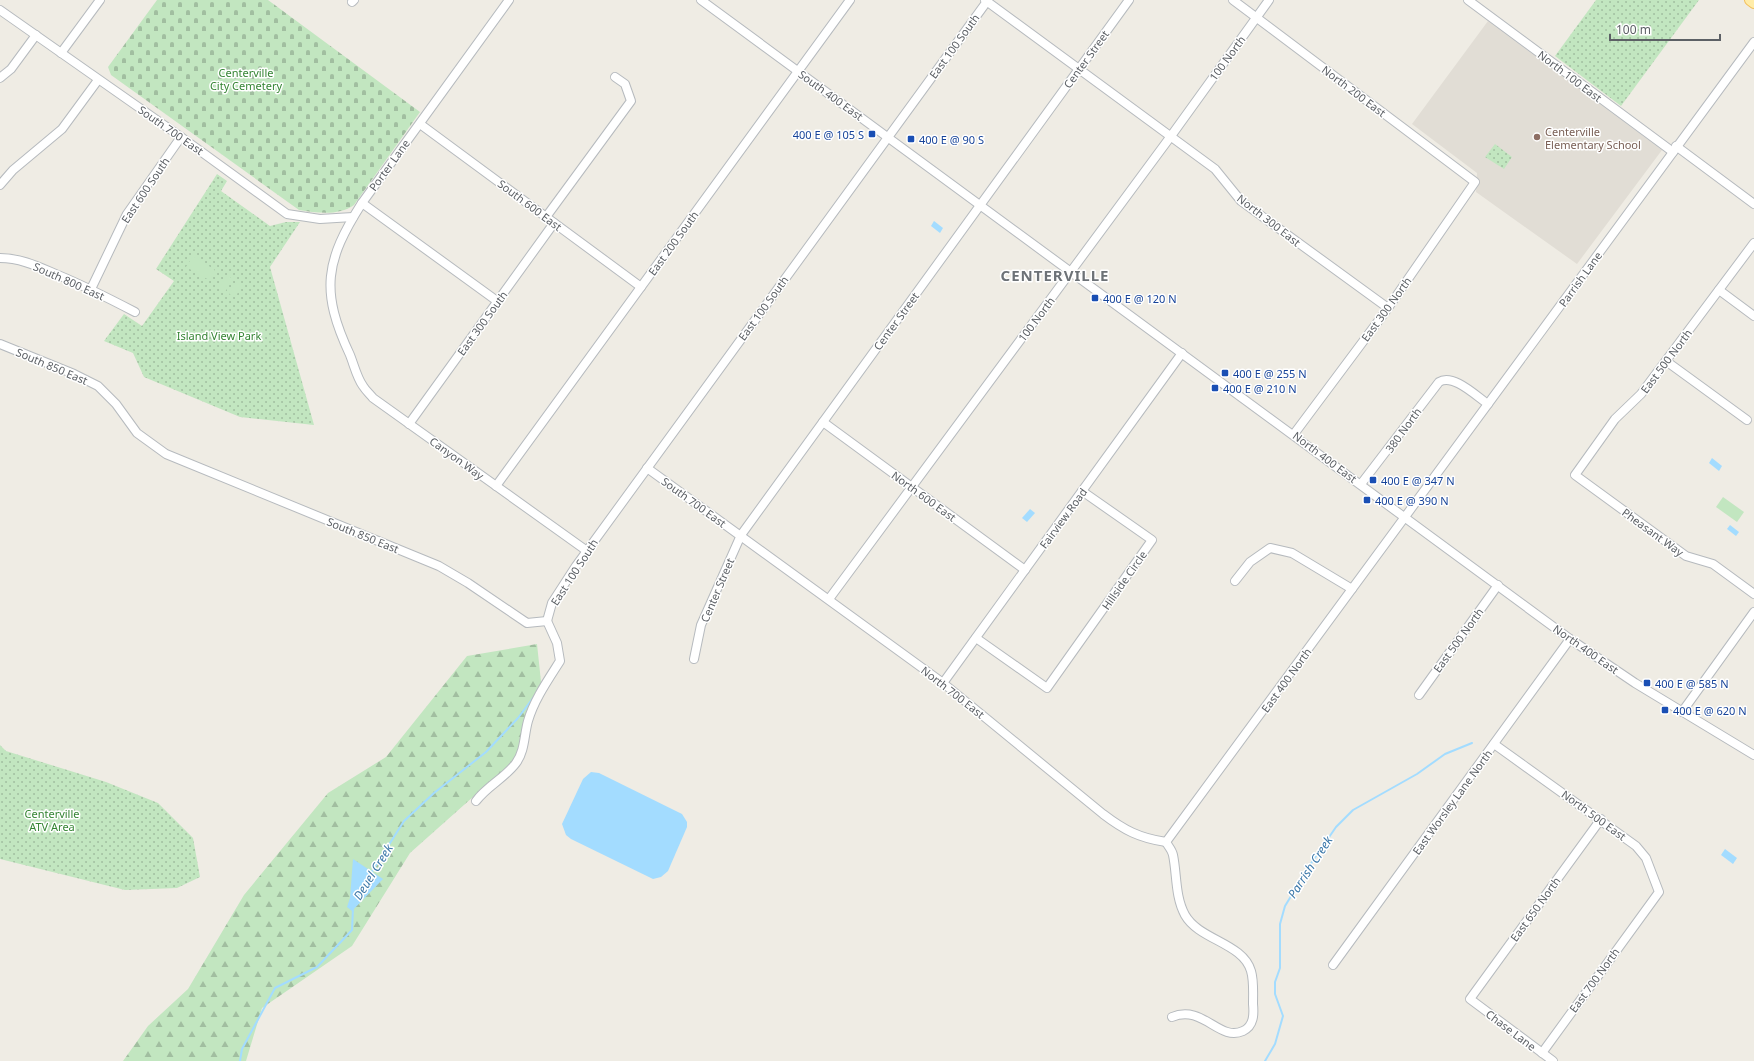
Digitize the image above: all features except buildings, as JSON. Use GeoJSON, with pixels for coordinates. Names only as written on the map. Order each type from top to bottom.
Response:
{"type":"FeatureCollection","features":[{"type":"Feature","properties":{"kind":"main road"},"geometry":{"type":"LineString","coordinates":[[1750,0],[1754,3]]}},
{"type":"Feature","properties":{"kind":"street"},"geometry":{"type":"LineString","coordinates":[[61,53],[100,0]]}},
{"type":"Feature","properties":{"kind":"street","name":"Porter Lane"},"geometry":{"type":"LineString","coordinates":[[347,350],[338,328],[333,310],[330,286],[333,259],[342,236],[362,203],[509,0]]}},
{"type":"Feature","properties":{"kind":"street","name":"East 200 South"},"geometry":{"type":"LineString","coordinates":[[496,486],[850,0]]}},
{"type":"Feature","properties":{"kind":"street","name":"North 300 East"},"geometry":{"type":"LineString","coordinates":[[987,0],[1215,169],[1241,201],[1388,308]]}},
{"type":"Feature","properties":{"kind":"street","name":"East 100 South"},"geometry":{"type":"LineString","coordinates":[[547,621],[552,603],[587,551],[987,0]]}},
{"type":"Feature","properties":{"kind":"street","name":"Center Street"},"geometry":{"type":"LineString","coordinates":[[694,659],[701,625],[741,536],[822,422],[1129,0]]}},
{"type":"Feature","properties":{"kind":"street","name":"North 200 East"},"geometry":{"type":"LineString","coordinates":[[1233,0],[1475,182]]}},
{"type":"Feature","properties":{"kind":"street","name":"100 North"},"geometry":{"type":"LineString","coordinates":[[829,599],[1269,0]]}},
{"type":"Feature","properties":{"kind":"street","name":"North 100 East"},"geometry":{"type":"LineString","coordinates":[[1468,0],[1754,204]]}},
{"type":"Feature","properties":{"kind":"street","name":"South 400 East"},"geometry":{"type":"LineString","coordinates":[[705,1],[980,204]]}},
{"type":"Feature","properties":{"kind":"street","name":"South 700 East"},"geometry":{"type":"LineString","coordinates":[[0,10],[181,137],[287,214],[320,219],[353,217]]}},
{"type":"Feature","properties":{"kind":"street"},"geometry":{"type":"LineString","coordinates":[[0,78],[11,69],[36,35]]}},
{"type":"Feature","properties":{"kind":"street","name":"Parrish Lane"},"geometry":{"type":"LineString","coordinates":[[1405,517],[1754,42]]}},
{"type":"Feature","properties":{"kind":"street"},"geometry":{"type":"LineString","coordinates":[[546,217],[631,101],[625,84],[615,77]]}},
{"type":"Feature","properties":{"kind":"street"},"geometry":{"type":"LineString","coordinates":[[0,185],[13,170],[62,129],[98,80]]}},
{"type":"Feature","properties":{"kind":"street","name":"South 600 East"},"geometry":{"type":"LineString","coordinates":[[420,124],[641,287]]}},
{"type":"Feature","properties":{"kind":"street","name":"East 600 South"},"geometry":{"type":"LineString","coordinates":[[91,289],[126,214],[181,137]]}},
{"type":"Feature","properties":{"kind":"street","name":"East 300 North"},"geometry":{"type":"LineString","coordinates":[[1294,434],[1388,308],[1475,182]]}},
{"type":"Feature","properties":{"kind":"street"},"geometry":{"type":"LineString","coordinates":[[362,203],[497,301]]}},
{"type":"Feature","properties":{"kind":"street","name":"North 400 East"},"geometry":{"type":"LineString","coordinates":[[980,204],[1612,669],[1754,755]]}},
{"type":"Feature","properties":{"kind":"street","name":"East 300 South"},"geometry":{"type":"LineString","coordinates":[[409,424],[554,223]]}},
{"type":"Feature","properties":{"kind":"street","name":"East 500 North"},"geometry":{"type":"LineString","coordinates":[[1575,476],[1615,419],[1641,394],[1754,243]]}},
{"type":"Feature","properties":{"kind":"street","name":"South 800 East"},"geometry":{"type":"LineString","coordinates":[[0,258],[15,258],[32,264],[91,289],[135,312]]}},
{"type":"Feature","properties":{"kind":"street"},"geometry":{"type":"LineString","coordinates":[[1719,290],[1754,316]]}},
{"type":"Feature","properties":{"kind":"street","name":"South 850 East"},"geometry":{"type":"LineString","coordinates":[[0,344],[74,374],[98,386],[116,404],[137,433],[166,454],[439,566],[468,583],[527,623],[547,621]]}},
{"type":"Feature","properties":{"kind":"street","name":"Canyon Way"},"geometry":{"type":"LineString","coordinates":[[347,350],[362,386],[373,398],[587,551]]}},
{"type":"Feature","properties":{"kind":"street","name":"Fairview Road"},"geometry":{"type":"LineString","coordinates":[[943,683],[1182,353]]}},
{"type":"Feature","properties":{"kind":"street"},"geometry":{"type":"LineString","coordinates":[[1666,361],[1747,420]]}},
{"type":"Feature","properties":{"kind":"street","name":"380 North"},"geometry":{"type":"LineString","coordinates":[[1361,484],[1439,382],[1446,379],[1458,383],[1488,404]]}},
{"type":"Feature","properties":{"kind":"street","name":"North 600 East"},"geometry":{"type":"LineString","coordinates":[[822,422],[1025,570]]}},
{"type":"Feature","properties":{"kind":"street","name":"South 700 East"},"geometry":{"type":"LineString","coordinates":[[647,468],[741,536]]}},
{"type":"Feature","properties":{"kind":"street","name":"Pheasant Way"},"geometry":{"type":"LineString","coordinates":[[1575,476],[1686,556],[1713,564],[1754,594]]}},
{"type":"Feature","properties":{"kind":"street","name":"Hillside Circle"},"geometry":{"type":"LineString","coordinates":[[976,638],[1047,688],[1152,540],[1082,491]]}},
{"type":"Feature","properties":{"kind":"street","name":"East 400 North"},"geometry":{"type":"LineString","coordinates":[[1166,842],[1405,517]]}},
{"type":"Feature","properties":{"kind":"street","name":"North 700 East"},"geometry":{"type":"LineString","coordinates":[[741,536],[943,683],[1102,814],[1124,829],[1153,840],[1166,842]]}},
{"type":"Feature","properties":{"kind":"street"},"geometry":{"type":"LineString","coordinates":[[1235,581],[1250,562],[1270,548],[1292,553],[1352,589]]}},
{"type":"Feature","properties":{"kind":"street","name":"East 500 North"},"geometry":{"type":"LineString","coordinates":[[1419,695],[1498,585]]}},
{"type":"Feature","properties":{"kind":"street"},"geometry":{"type":"LineString","coordinates":[[1682,712],[1754,612]]}},
{"type":"Feature","properties":{"kind":"street"},"geometry":{"type":"LineString","coordinates":[[476,801],[483,792],[509,772],[517,763],[523,747],[528,721],[541,692],[560,661],[557,643],[547,621]]}},
{"type":"Feature","properties":{"kind":"street","name":"East Worsley Lane North"},"geometry":{"type":"LineString","coordinates":[[1333,965],[1570,639]]}},
{"type":"Feature","properties":{"kind":"street","name":"North 500 East"},"geometry":{"type":"LineString","coordinates":[[1494,744],[1601,819],[1636,846],[1646,858],[1659,892],[1648,908]]}},
{"type":"Feature","properties":{"kind":"street","name":"East 650 North"},"geometry":{"type":"LineString","coordinates":[[1470,999],[1601,819]]}},
{"type":"Feature","properties":{"kind":"street"},"geometry":{"type":"LineString","coordinates":[[1166,842],[1173,856],[1178,890],[1184,913],[1188,920],[1196,928],[1242,956],[1249,966],[1252,978],[1254,1015],[1252,1021],[1246,1029],[1233,1033],[1222,1030],[1202,1018],[1189,1014],[1181,1014],[1172,1018]]}},
{"type":"Feature","properties":{"kind":"street","name":"East 700 North"},"geometry":{"type":"LineString","coordinates":[[1542,1053],[1648,908]]}},
{"type":"Feature","properties":{"kind":"street","name":"Chase Lane"},"geometry":{"type":"LineString","coordinates":[[1470,999],[1553,1061]]}},
{"type":"Feature","properties":{"kind":"shaded area","name":"Centerville Elementary School"},"geometry":{"type":"Polygon","coordinates":[[[1488,21],[1662,150],[1577,264],[1476,192],[1477,173],[1412,124],[1488,21]]]}},
{"type":"Feature","properties":{"kind":"green space","name":"Centerville City Cemetery"},"geometry":{"type":"Polygon","coordinates":[[[157,0],[268,0],[420,112],[354,205],[342,211],[328,213],[299,210],[111,75],[108,67],[157,0]]]}},
{"type":"Feature","properties":{"kind":"green space"},"geometry":{"type":"Polygon","coordinates":[[[1596,0],[1699,0],[1621,106],[1555,56],[1596,0]]]}},
{"type":"Feature","properties":{"kind":"green space"},"geometry":{"type":"Polygon","coordinates":[[[1495,144],[1512,157],[1504,169],[1485,157],[1495,144]]]}},
{"type":"Feature","properties":{"kind":"green space","name":"Island View Park"},"geometry":{"type":"Polygon","coordinates":[[[217,174],[227,181],[221,191],[270,226],[286,222],[300,222],[270,267],[314,425],[240,417],[144,377],[133,353],[104,341],[124,314],[142,326],[174,281],[156,269],[217,174]]]}},
{"type":"Feature","properties":{"kind":"green space"},"geometry":{"type":"Polygon","coordinates":[[[193,256],[215,270],[209,280],[186,267],[193,256]]]}},
{"type":"Feature","properties":{"kind":"green space"},"geometry":{"type":"Polygon","coordinates":[[[227,275],[233,279],[225,292],[219,288],[227,275]]]}},
{"type":"Feature","properties":{"kind":"green space"},"geometry":{"type":"Polygon","coordinates":[[[237,281],[243,285],[235,297],[229,294],[237,281]]]}},
{"type":"Feature","properties":{"kind":"green space"},"geometry":{"type":"Polygon","coordinates":[[[1723,497],[1744,512],[1737,522],[1716,507],[1723,497]]]}},
{"type":"Feature","properties":{"kind":"green space"},"geometry":{"type":"Polygon","coordinates":[[[537,644],[542,691],[519,756],[410,853],[352,946],[262,1008],[246,1061],[123,1061],[148,1026],[188,989],[244,895],[328,793],[386,757],[467,656],[537,644]]]}},
{"type":"Feature","properties":{"kind":"green space","name":"Centerville ATV Area"},"geometry":{"type":"Polygon","coordinates":[[[0,745],[6,751],[106,782],[158,803],[193,838],[200,877],[177,888],[125,890],[0,859],[0,745]]]}},
{"type":"Feature","properties":{"kind":"water"},"geometry":{"type":"Polygon","coordinates":[[[934,221],[943,228],[940,233],[931,226],[934,221]]]}},
{"type":"Feature","properties":{"kind":"water"},"geometry":{"type":"Polygon","coordinates":[[[1712,458],[1722,466],[1719,471],[1709,463],[1712,458]]]}},
{"type":"Feature","properties":{"kind":"water"},"geometry":{"type":"Polygon","coordinates":[[[1030,509],[1035,513],[1027,522],[1022,518],[1030,509]]]}},
{"type":"Feature","properties":{"kind":"water"},"geometry":{"type":"Polygon","coordinates":[[[1730,525],[1739,532],[1736,536],[1727,529],[1730,525]]]}},
{"type":"Feature","properties":{"kind":"water"},"geometry":{"type":"Polygon","coordinates":[[[591,772],[599,773],[682,814],[687,822],[687,827],[668,871],[661,877],[653,879],[571,839],[566,835],[562,824],[583,779],[591,772]]]}},
{"type":"Feature","properties":{"kind":"water"},"geometry":{"type":"Polygon","coordinates":[[[1725,849],[1737,858],[1733,864],[1721,855],[1725,849]]]}},
{"type":"Feature","properties":{"kind":"water"},"geometry":{"type":"Polygon","coordinates":[[[353,859],[383,879],[352,911],[347,907],[350,898],[353,859]]]}},
{"type":"Feature","properties":{"kind":"waterway","name":"Deuel Creek"},"geometry":{"type":"LineString","coordinates":[[371,873],[404,821],[434,793],[486,752],[518,718],[536,694]]}},
{"type":"Feature","properties":{"kind":"waterway","name":"Parrish Creek"},"geometry":{"type":"LineString","coordinates":[[1265,1061],[1275,1044],[1283,1016],[1275,994],[1275,982],[1280,968],[1280,924],[1285,906],[1312,862],[1336,827],[1353,810],[1417,774],[1445,754],[1472,743]]}},
{"type":"Feature","properties":{"kind":"waterway","name":"Deuel Creek"},"geometry":{"type":"LineString","coordinates":[[240,1061],[242,1049],[275,988],[317,967],[352,930],[353,908]]}},
{"type":"Feature","properties":{"kind":"place","name":"400 E @ 105 S"},"geometry":{"type":"Point","coordinates":[872,134]}},
{"type":"Feature","properties":{"kind":"place","name":"Centerville Elementary School"},"geometry":{"type":"Point","coordinates":[1537,137]}},
{"type":"Feature","properties":{"kind":"place","name":"400 E @ 90 S"},"geometry":{"type":"Point","coordinates":[911,139]}},
{"type":"Feature","properties":{"kind":"place","name":"400 E @ 120 N"},"geometry":{"type":"Point","coordinates":[1095,298]}},
{"type":"Feature","properties":{"kind":"place","name":"400 E @ 255 N"},"geometry":{"type":"Point","coordinates":[1225,373]}},
{"type":"Feature","properties":{"kind":"place","name":"400 E @ 210 N"},"geometry":{"type":"Point","coordinates":[1215,388]}},
{"type":"Feature","properties":{"kind":"place","name":"400 E @ 347 N"},"geometry":{"type":"Point","coordinates":[1373,480]}},
{"type":"Feature","properties":{"kind":"place","name":"400 E @ 390 N"},"geometry":{"type":"Point","coordinates":[1367,500]}},
{"type":"Feature","properties":{"kind":"place","name":"400 E @ 585 N"},"geometry":{"type":"Point","coordinates":[1647,683]}},
{"type":"Feature","properties":{"kind":"place","name":"400 E @ 620 N"},"geometry":{"type":"Point","coordinates":[1665,710]}},
{"type":"Feature","properties":{"kind":"district","name":"CENTERVILLE"},"geometry":{"type":"Point","coordinates":[1055,275]}}]}
